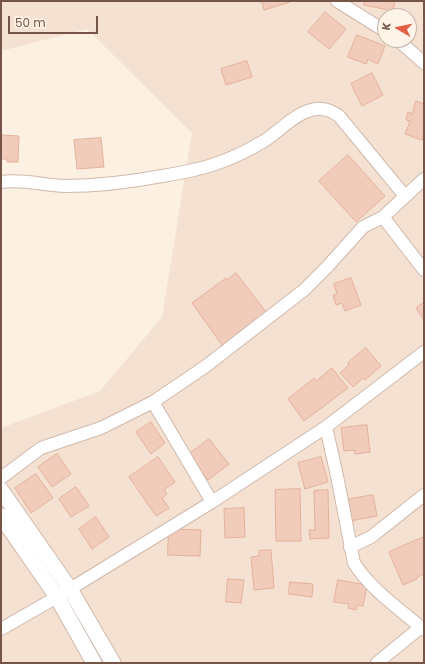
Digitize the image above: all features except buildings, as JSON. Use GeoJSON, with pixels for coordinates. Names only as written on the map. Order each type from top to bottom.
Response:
{"type":"FeatureCollection","features":[{"type":"Feature","properties":{"kind":"street"},"geometry":{"type":"LineString","coordinates":[[337,1],[377,27]]}},
{"type":"Feature","properties":{"kind":"street"},"geometry":{"type":"LineString","coordinates":[[407,48],[424,62]]}},
{"type":"Feature","properties":{"kind":"street"},"geometry":{"type":"LineString","coordinates":[[1,182],[15,181],[45,185],[87,185],[144,179],[188,172],[221,162],[246,151],[266,140],[297,117],[315,109],[324,109],[332,111],[339,116],[405,196]]}},
{"type":"Feature","properties":{"kind":"street"},"geometry":{"type":"LineString","coordinates":[[1,478],[41,448],[101,428],[153,402],[206,366],[304,290],[363,227],[383,217],[424,179]]}},
{"type":"Feature","properties":{"kind":"street"},"geometry":{"type":"LineString","coordinates":[[383,217],[423,267]]}},
{"type":"Feature","properties":{"kind":"street"},"geometry":{"type":"LineString","coordinates":[[1,629],[57,598],[212,502],[326,427],[424,352]]}},
{"type":"Feature","properties":{"kind":"street"},"geometry":{"type":"LineString","coordinates":[[153,402],[212,502]]}},
{"type":"Feature","properties":{"kind":"street"},"geometry":{"type":"LineString","coordinates":[[326,427],[354,563],[360,573],[379,592],[422,628],[377,663]]}},
{"type":"Feature","properties":{"kind":"street"},"geometry":{"type":"LineString","coordinates":[[1,490],[70,590],[112,663]]}},
{"type":"Feature","properties":{"kind":"street"},"geometry":{"type":"LineString","coordinates":[[350,547],[371,537],[424,495]]}},
{"type":"Feature","properties":{"kind":"street"},"geometry":{"type":"LineString","coordinates":[[1,516],[57,598],[94,663]]}},
{"type":"Feature","properties":{"kind":"shaded area"},"geometry":{"type":"Polygon","coordinates":[[[1,1],[424,1],[424,663],[1,663],[1,428],[100,391],[162,317],[192,133],[87,29],[1,51],[1,1]]]}}]}
